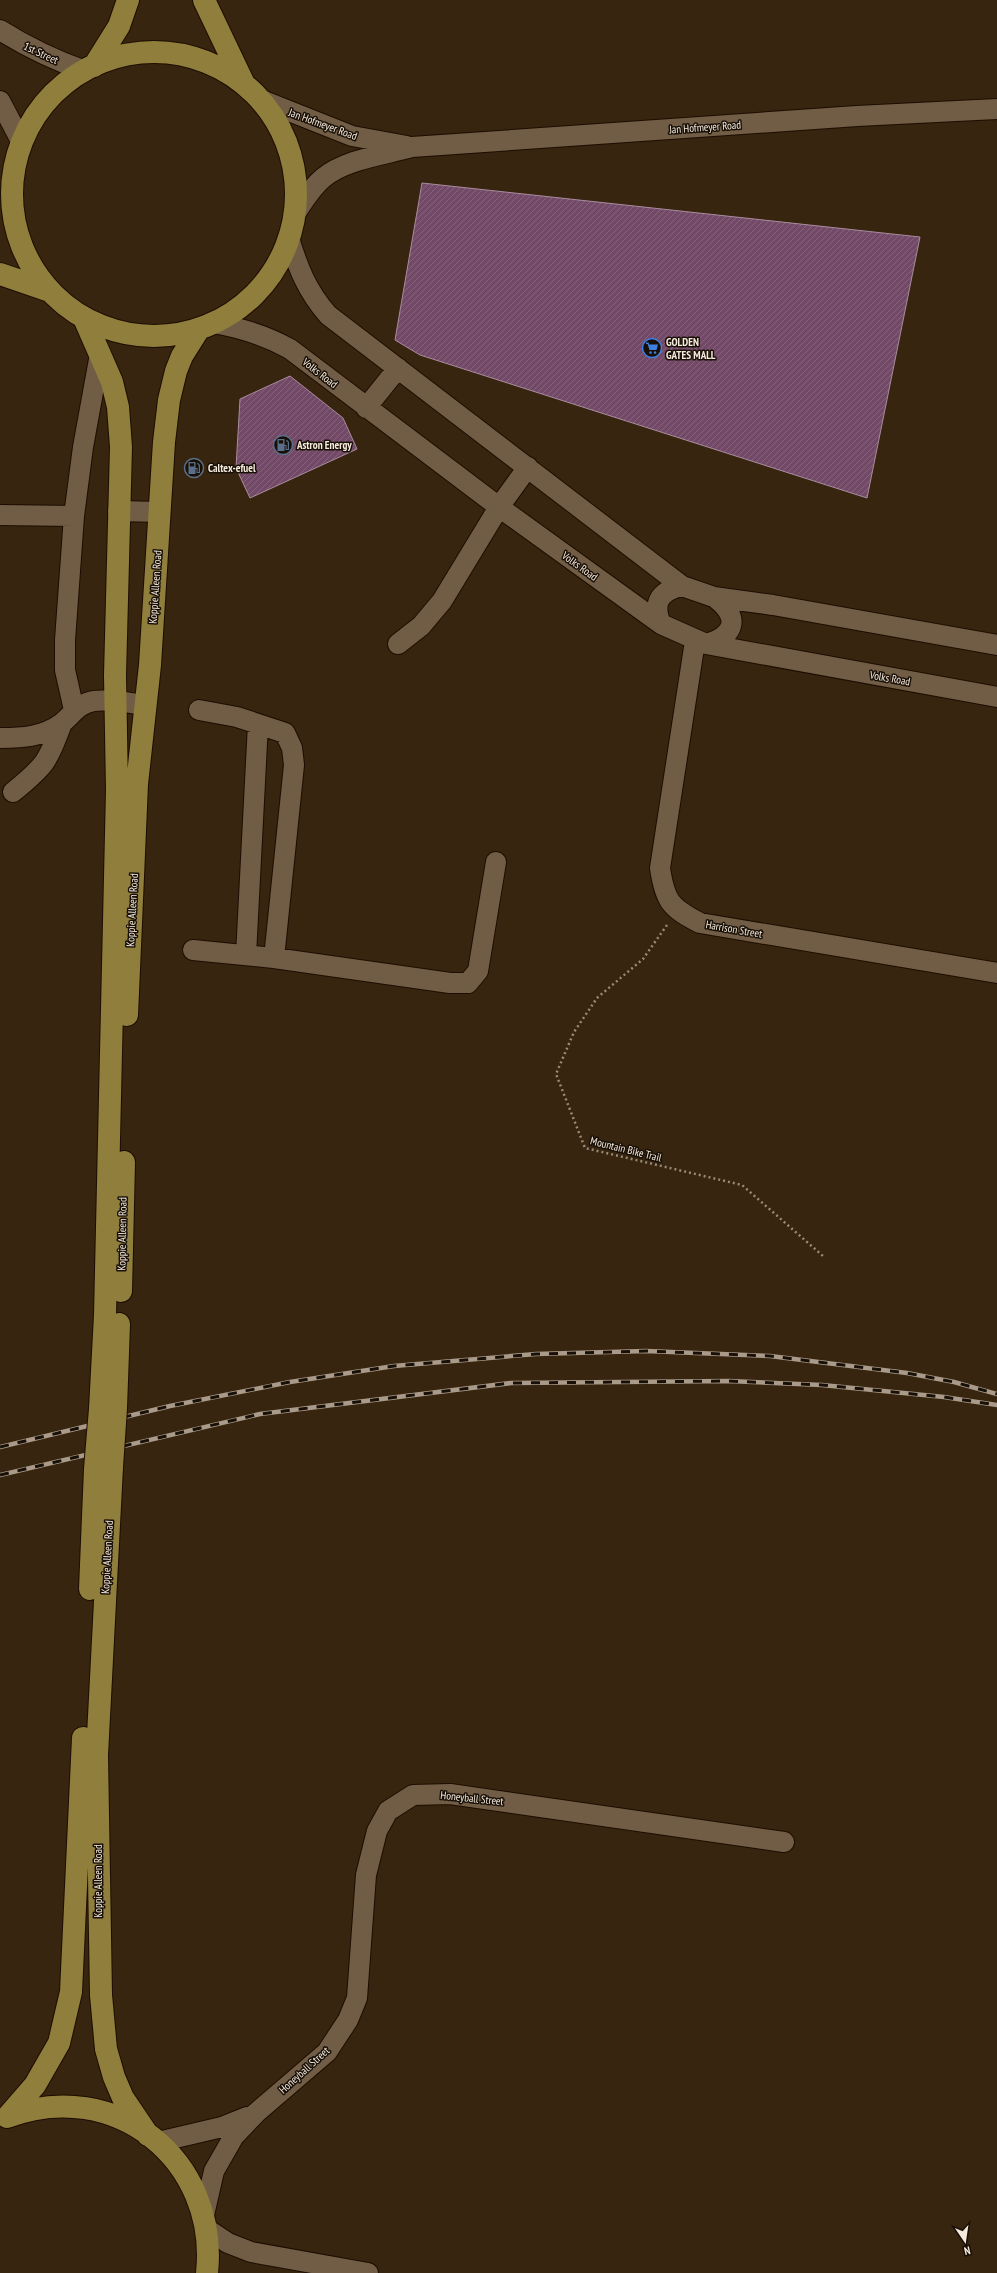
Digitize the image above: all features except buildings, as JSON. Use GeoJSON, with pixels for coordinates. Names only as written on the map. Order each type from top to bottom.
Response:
{"type":"FeatureCollection","features":[{"type":"Feature","properties":{"kind":"main road"},"geometry":{"type":"LineString","coordinates":[[90,68],[119,26],[128,0]]}},
{"type":"Feature","properties":{"kind":"main road"},"geometry":{"type":"LineString","coordinates":[[204,0],[252,91],[275,118],[286,141],[293,165],[296,190],[295,214],[289,238],[280,260],[268,279],[252,297],[234,312],[206,326],[160,336],[121,332],[84,318],[66,306],[50,291],[35,272],[24,252],[16,230],[12,192],[19,152],[32,121],[47,101],[65,84],[90,68],[126,56],[145,53],[172,54],[198,59],[222,70],[252,91]]}},
{"type":"Feature","properties":{"kind":"main road"},"geometry":{"type":"LineString","coordinates":[[0,176],[19,152]]}},
{"type":"Feature","properties":{"kind":"main road"},"geometry":{"type":"LineString","coordinates":[[0,274],[50,291]]}},
{"type":"Feature","properties":{"kind":"main road","name":"Koppie Alleen Road"},"geometry":{"type":"LineString","coordinates":[[84,318],[112,382],[118,407],[121,447],[118,511],[115,701],[117,790],[105,1315],[108,1409]]}},
{"type":"Feature","properties":{"kind":"main road","name":"Koppie Alleen Road"},"geometry":{"type":"LineString","coordinates":[[4,2118],[35,2085],[59,2043],[71,1992],[108,1409],[123,1231],[125,1056],[137,784],[146,705],[169,400],[182,356],[206,326]]}},
{"type":"Feature","properties":{"kind":"main road","name":"Koppie Alleen Road"},"geometry":{"type":"LineString","coordinates":[[104,1468],[97,1755],[101,1995],[106,2049],[114,2078],[123,2098],[153,2138]]}},
{"type":"Feature","properties":{"kind":"main road"},"geometry":{"type":"LineString","coordinates":[[4,2118],[49,2107],[77,2108],[112,2115],[153,2138],[174,2157],[187,2175],[197,2195],[206,2222],[209,2255],[208,2273]]}},
{"type":"Feature","properties":{"kind":"street","name":"1st Street"},"geometry":{"type":"LineString","coordinates":[[0,30],[26,46],[52,59],[90,68]]}},
{"type":"Feature","properties":{"kind":"street","name":"Jan Hofmeyer Road"},"geometry":{"type":"LineString","coordinates":[[252,91],[352,136],[412,147]]}},
{"type":"Feature","properties":{"kind":"street"},"geometry":{"type":"LineString","coordinates":[[0,101],[19,152]]}},
{"type":"Feature","properties":{"kind":"street","name":"Jan Hofmeyer Road"},"geometry":{"type":"LineString","coordinates":[[295,214],[311,190],[324,178],[342,167],[412,147],[857,116],[997,109]]}},
{"type":"Feature","properties":{"kind":"street"},"geometry":{"type":"LineString","coordinates":[[289,238],[302,277],[315,300],[328,315],[682,586],[714,598],[780,607],[997,645]]}},
{"type":"Feature","properties":{"kind":"street","name":"Volks Road"},"geometry":{"type":"LineString","coordinates":[[206,326],[249,330],[274,340],[290,349],[366,408],[499,507],[661,624],[700,642],[997,697]]}},
{"type":"Feature","properties":{"kind":"street"},"geometry":{"type":"LineString","coordinates":[[13,792],[43,767],[50,756],[68,716],[64,670],[74,516],[83,447],[100,354]]}},
{"type":"Feature","properties":{"kind":"street"},"geometry":{"type":"LineString","coordinates":[[366,408],[398,368]]}},
{"type":"Feature","properties":{"kind":"street"},"geometry":{"type":"LineString","coordinates":[[398,644],[421,626],[442,601],[499,507],[528,467]]}},
{"type":"Feature","properties":{"kind":"street"},"geometry":{"type":"LineString","coordinates":[[118,511],[160,512]]}},
{"type":"Feature","properties":{"kind":"street"},"geometry":{"type":"LineString","coordinates":[[0,515],[74,516]]}},
{"type":"Feature","properties":{"kind":"street"},"geometry":{"type":"LineString","coordinates":[[661,624],[657,609],[660,599],[665,592],[682,586]]}},
{"type":"Feature","properties":{"kind":"street"},"geometry":{"type":"LineString","coordinates":[[676,911],[663,890],[660,868],[700,642],[723,637],[730,630],[732,622],[726,606],[714,598]]}},
{"type":"Feature","properties":{"kind":"street"},"geometry":{"type":"LineString","coordinates":[[0,738],[21,738],[43,734],[68,716],[93,701],[115,701],[146,705]]}},
{"type":"Feature","properties":{"kind":"street"},"geometry":{"type":"LineString","coordinates":[[199,710],[258,724],[285,733],[292,748],[294,765],[274,958]]}},
{"type":"Feature","properties":{"kind":"street"},"geometry":{"type":"LineString","coordinates":[[246,955],[258,724]]}},
{"type":"Feature","properties":{"kind":"street"},"geometry":{"type":"LineString","coordinates":[[193,950],[274,958],[368,973],[450,983],[468,983],[478,972],[496,862]]}},
{"type":"Feature","properties":{"kind":"street","name":"Harrison Street"},"geometry":{"type":"LineString","coordinates":[[676,911],[700,923],[997,973]]}},
{"type":"Feature","properties":{"kind":"street","name":"Honeyball Street"},"geometry":{"type":"LineString","coordinates":[[206,2222],[214,2171],[223,2152],[234,2136],[256,2113],[327,2052],[348,2020],[357,1998],[366,1875],[376,1831],[388,1811],[413,1795],[450,1794],[784,1842]]}},
{"type":"Feature","properties":{"kind":"street","name":"Honeyball Street"},"geometry":{"type":"LineString","coordinates":[[153,2138],[222,2127],[256,2113]]}},
{"type":"Feature","properties":{"kind":"street"},"geometry":{"type":"LineString","coordinates":[[206,2222],[228,2243],[251,2252],[368,2273]]}},
{"type":"Feature","properties":{"kind":"path","name":"Mountain Bike Trail"},"geometry":{"type":"LineString","coordinates":[[676,911],[643,959],[597,998],[574,1032],[556,1074],[585,1148],[742,1185],[823,1256]]}},
{"type":"Feature","properties":{"kind":"railway"},"geometry":{"type":"LineString","coordinates":[[0,1447],[170,1406],[290,1382],[394,1366],[536,1354],[646,1351],[770,1356],[907,1373],[954,1382],[997,1394]]}},
{"type":"Feature","properties":{"kind":"railway"},"geometry":{"type":"LineString","coordinates":[[0,1475],[260,1414],[511,1383],[729,1381],[822,1385],[944,1397],[997,1405]]}},
{"type":"Feature","properties":{"kind":"place","name":"GOLDEN GATES MALL"},"geometry":{"type":"Point","coordinates":[652,348]}},
{"type":"Feature","properties":{"kind":"place","name":"Astron Energy"},"geometry":{"type":"Point","coordinates":[283,445]}},
{"type":"Feature","properties":{"kind":"place","name":"Caltex-efuel"},"geometry":{"type":"Point","coordinates":[194,468]}}]}
